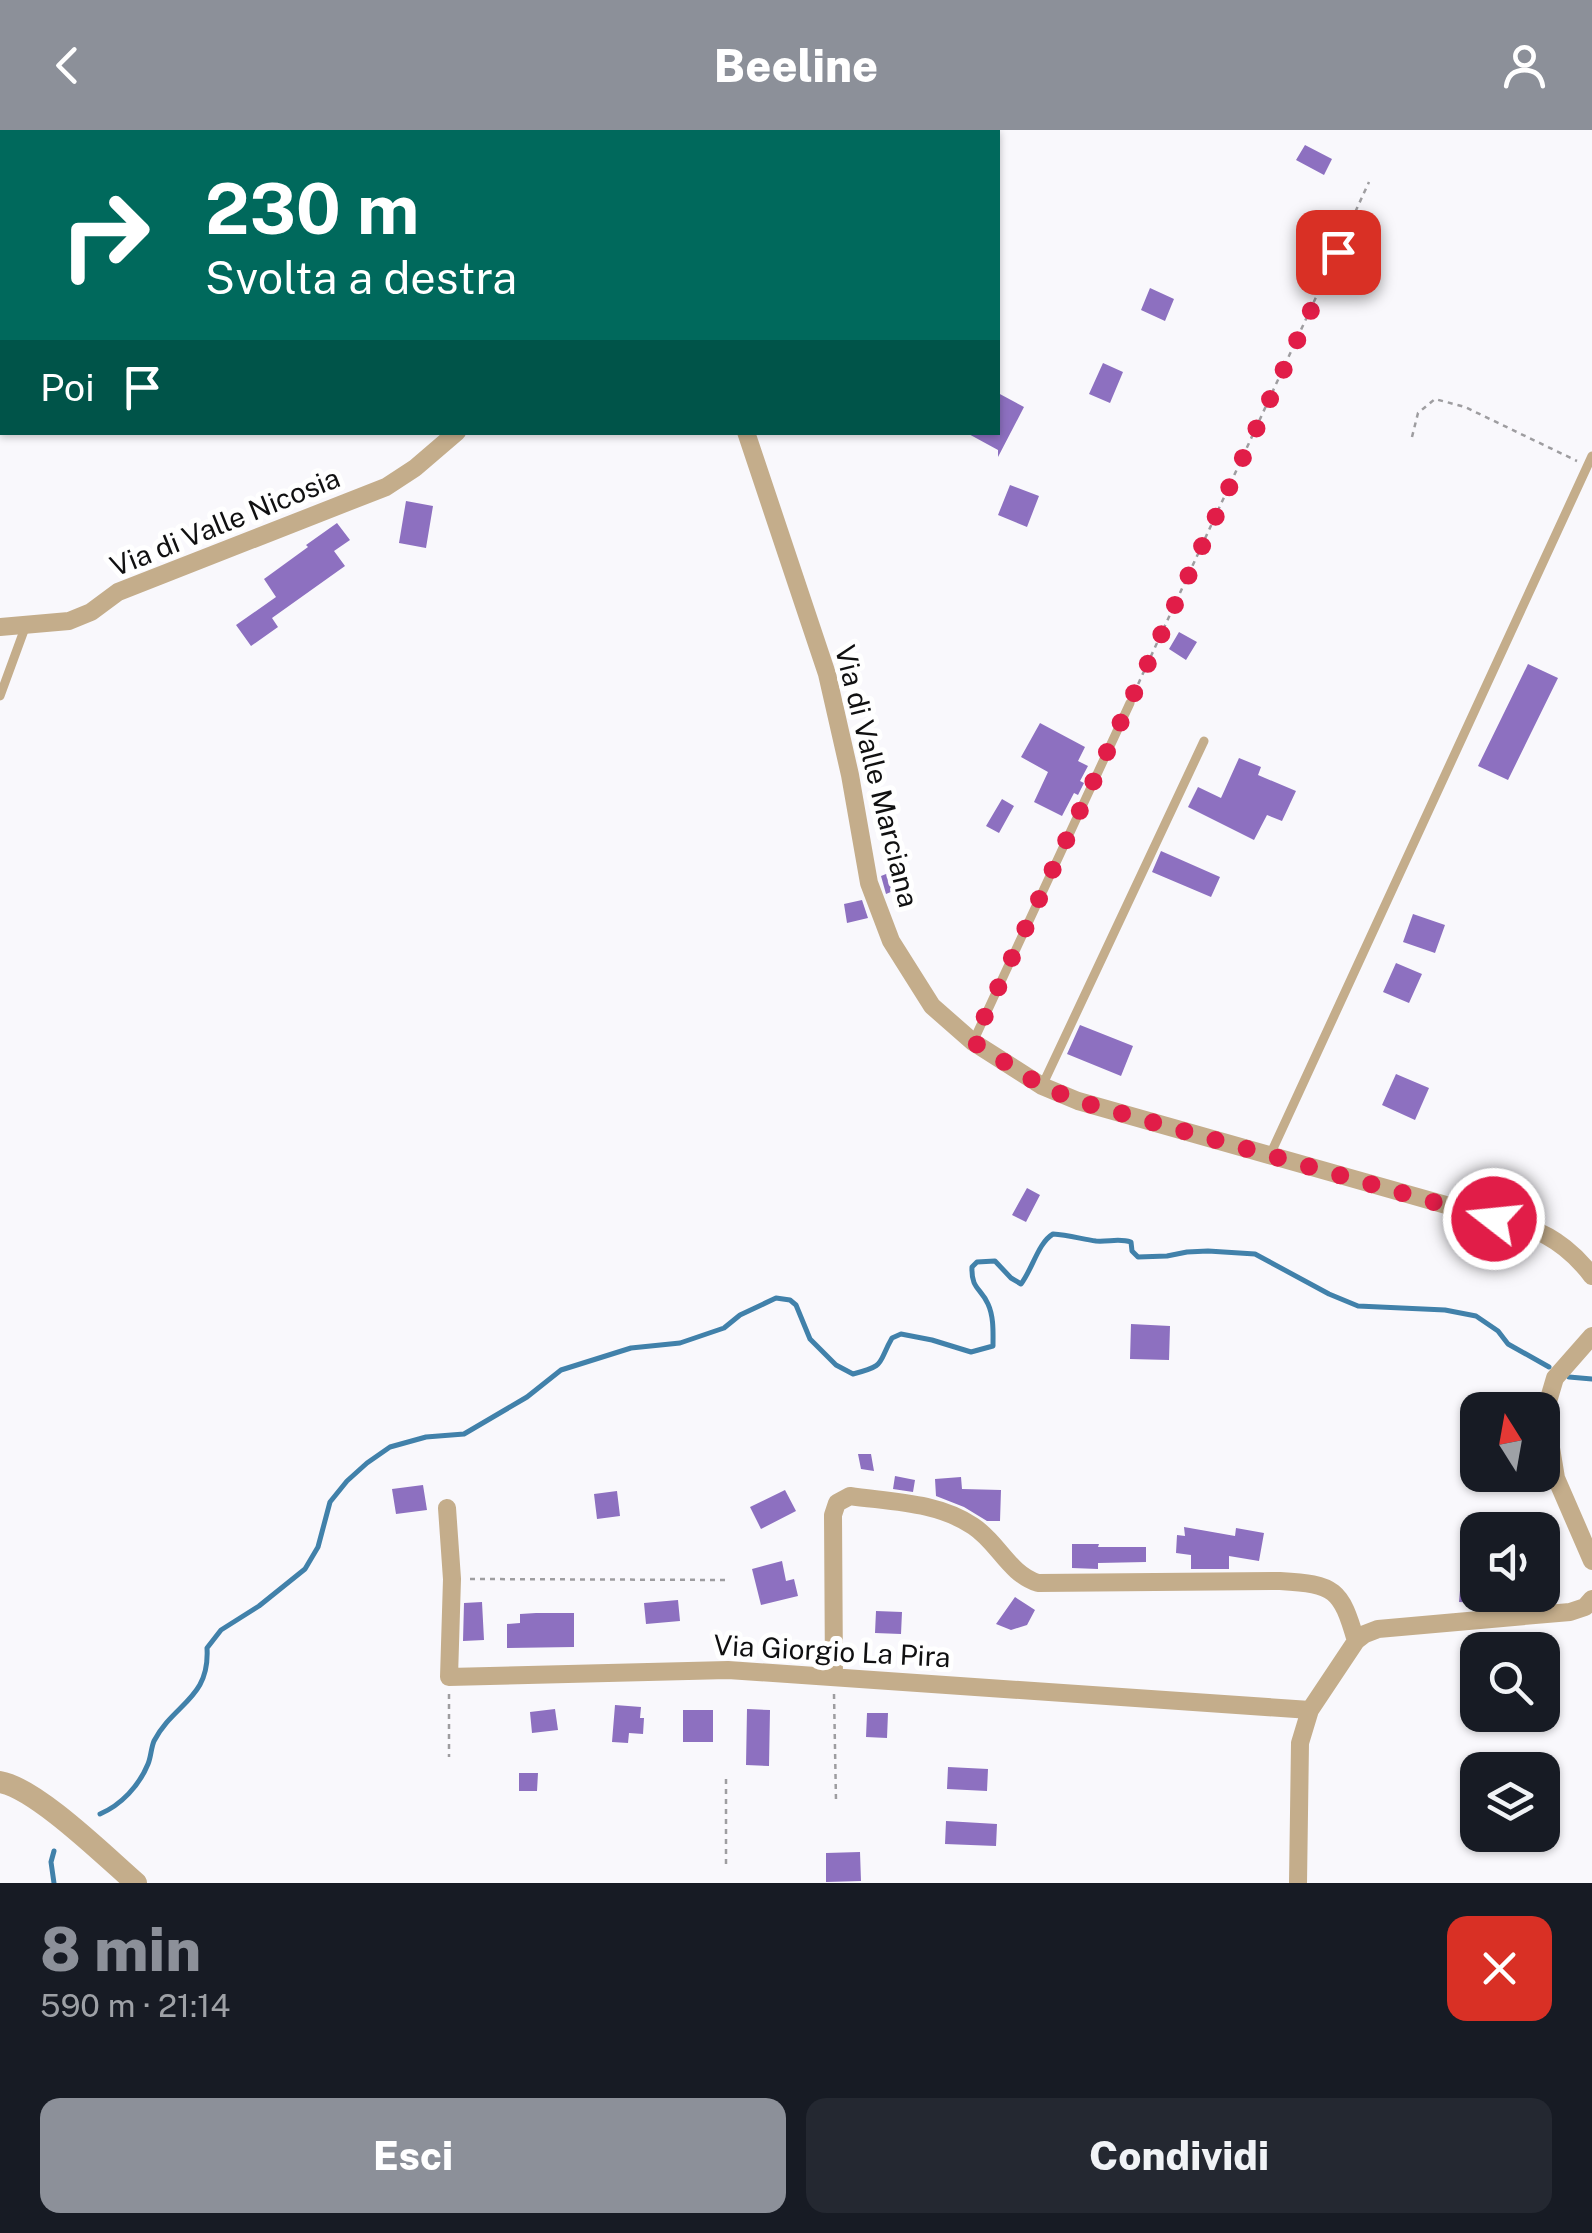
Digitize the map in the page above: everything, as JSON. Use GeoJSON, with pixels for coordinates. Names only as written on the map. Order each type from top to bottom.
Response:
{"type":"FeatureCollection","features":[{"type":"Feature","properties":{"kind":"street","name":"Via di Valle Nicosia"},"geometry":{"type":"LineString","coordinates":[[0,627],[69,622],[92,612],[118,592],[386,487],[454,435]]}},
{"type":"Feature","properties":{"kind":"street","name":"Via di Valle Marciana"},"geometry":{"type":"LineString","coordinates":[[747,435],[827,674],[869,882],[891,942],[932,1006],[973,1042],[1042,1086],[1078,1101],[1542,1233],[1592,1276]]}},
{"type":"Feature","properties":{"kind":"street"},"geometry":{"type":"LineString","coordinates":[[1592,1336],[1555,1378],[1548,1406],[1556,1478],[1592,1561]]}},
{"type":"Feature","properties":{"kind":"street"},"geometry":{"type":"LineString","coordinates":[[834,1677],[833,1515],[837,1503],[850,1496],[942,1510],[973,1526],[991,1540],[1018,1572],[1038,1583],[1318,1584],[1338,1596],[1356,1642]]}},
{"type":"Feature","properties":{"kind":"street"},"geometry":{"type":"LineString","coordinates":[[447,1508],[452,1579],[449,1677]]}},
{"type":"Feature","properties":{"kind":"street"},"geometry":{"type":"LineString","coordinates":[[1298,1883],[1300,1742],[1310,1710],[1356,1642],[1378,1629],[1570,1612],[1585,1607],[1592,1599]]}},
{"type":"Feature","properties":{"kind":"street","name":"Via Giorgio La Pira"},"geometry":{"type":"LineString","coordinates":[[449,1677],[728,1670],[1310,1710]]}},
{"type":"Feature","properties":{"kind":"street"},"geometry":{"type":"LineString","coordinates":[[0,1782],[34,1797],[136,1883]]}},
{"type":"Feature","properties":{"kind":"lane"},"geometry":{"type":"LineString","coordinates":[[1270,1155],[1590,461]]}},
{"type":"Feature","properties":{"kind":"lane"},"geometry":{"type":"LineString","coordinates":[[0,696],[26,625]]}},
{"type":"Feature","properties":{"kind":"lane"},"geometry":{"type":"LineString","coordinates":[[973,1042],[1130,703]]}},
{"type":"Feature","properties":{"kind":"lane"},"geometry":{"type":"LineString","coordinates":[[1042,1086],[1204,740]]}},
{"type":"Feature","properties":{"kind":"path"},"geometry":{"type":"LineString","coordinates":[[1130,703],[1370,182]]}},
{"type":"Feature","properties":{"kind":"path"},"geometry":{"type":"LineString","coordinates":[[1412,437],[1418,413],[1436,400],[1466,407],[1590,461]]}},
{"type":"Feature","properties":{"kind":"path"},"geometry":{"type":"LineString","coordinates":[[452,1579],[728,1580]]}},
{"type":"Feature","properties":{"kind":"path"},"geometry":{"type":"LineString","coordinates":[[449,1677],[450,1758]]}},
{"type":"Feature","properties":{"kind":"path"},"geometry":{"type":"LineString","coordinates":[[834,1677],[836,1801]]}},
{"type":"Feature","properties":{"kind":"path"},"geometry":{"type":"LineString","coordinates":[[726,1774],[726,1864]]}},
{"type":"Feature","properties":{"kind":"building"},"geometry":{"type":"Polygon","coordinates":[[[1305,145],[1332,159],[1324,175],[1296,160],[1305,145]]]}},
{"type":"Feature","properties":{"kind":"building"},"geometry":{"type":"Polygon","coordinates":[[[1150,288],[1174,299],[1165,321],[1141,310],[1150,288]]]}},
{"type":"Feature","properties":{"kind":"building"},"geometry":{"type":"Polygon","coordinates":[[[1103,363],[1123,372],[1110,403],[1089,394],[1103,363]]]}},
{"type":"Feature","properties":{"kind":"building"},"geometry":{"type":"Polygon","coordinates":[[[1000,394],[1024,407],[998,457],[998,450],[970,435],[1000,435],[1000,394]]]}},
{"type":"Feature","properties":{"kind":"building"},"geometry":{"type":"Polygon","coordinates":[[[1010,485],[1039,496],[1027,527],[998,515],[1010,485]]]}},
{"type":"Feature","properties":{"kind":"building"},"geometry":{"type":"Polygon","coordinates":[[[406,501],[433,506],[426,548],[399,543],[406,501]]]}},
{"type":"Feature","properties":{"kind":"building"},"geometry":{"type":"Polygon","coordinates":[[[337,523],[350,540],[334,551],[345,566],[272,618],[278,627],[251,646],[236,625],[276,597],[264,579],[337,523]]]}},
{"type":"Feature","properties":{"kind":"building"},"geometry":{"type":"Polygon","coordinates":[[[1179,632],[1197,642],[1186,660],[1169,649],[1179,632]]]}},
{"type":"Feature","properties":{"kind":"building"},"geometry":{"type":"Polygon","coordinates":[[[1528,664],[1558,678],[1508,780],[1478,766],[1528,664]]]}},
{"type":"Feature","properties":{"kind":"building"},"geometry":{"type":"Polygon","coordinates":[[[1040,723],[1085,747],[1078,761],[1088,766],[1080,781],[1084,783],[1062,816],[1034,802],[1048,772],[1021,757],[1040,723]]]}},
{"type":"Feature","properties":{"kind":"building"},"geometry":{"type":"Polygon","coordinates":[[[1239,758],[1261,767],[1258,775],[1296,791],[1282,821],[1267,815],[1254,840],[1188,807],[1198,787],[1221,798],[1239,758]]]}},
{"type":"Feature","properties":{"kind":"building"},"geometry":{"type":"Polygon","coordinates":[[[1002,799],[1014,806],[999,833],[986,826],[1002,799]]]}},
{"type":"Feature","properties":{"kind":"building"},"geometry":{"type":"Polygon","coordinates":[[[1161,851],[1220,877],[1211,897],[1152,872],[1161,851]]]}},
{"type":"Feature","properties":{"kind":"building"},"geometry":{"type":"Polygon","coordinates":[[[896,870],[903,887],[886,894],[881,876],[896,870]]]}},
{"type":"Feature","properties":{"kind":"building"},"geometry":{"type":"Polygon","coordinates":[[[862,900],[868,918],[847,923],[844,904],[862,900]]]}},
{"type":"Feature","properties":{"kind":"building"},"geometry":{"type":"Polygon","coordinates":[[[1413,914],[1445,925],[1435,953],[1403,942],[1413,914]]]}},
{"type":"Feature","properties":{"kind":"building"},"geometry":{"type":"Polygon","coordinates":[[[1396,963],[1422,974],[1409,1003],[1383,992],[1396,963]]]}},
{"type":"Feature","properties":{"kind":"building"},"geometry":{"type":"Polygon","coordinates":[[[1080,1025],[1133,1046],[1121,1076],[1067,1054],[1080,1025]]]}},
{"type":"Feature","properties":{"kind":"building"},"geometry":{"type":"Polygon","coordinates":[[[1396,1074],[1429,1088],[1415,1120],[1382,1105],[1396,1074]]]}},
{"type":"Feature","properties":{"kind":"building"},"geometry":{"type":"Polygon","coordinates":[[[1027,1188],[1040,1195],[1026,1222],[1012,1215],[1027,1188]]]}},
{"type":"Feature","properties":{"kind":"building"},"geometry":{"type":"Polygon","coordinates":[[[1131,1324],[1170,1326],[1169,1360],[1130,1359],[1131,1324]]]}},
{"type":"Feature","properties":{"kind":"building"},"geometry":{"type":"Polygon","coordinates":[[[858,1454],[871,1454],[874,1471],[861,1469],[858,1454]]]}},
{"type":"Feature","properties":{"kind":"building"},"geometry":{"type":"Polygon","coordinates":[[[895,1476],[915,1480],[913,1492],[893,1489],[895,1476]]]}},
{"type":"Feature","properties":{"kind":"building"},"geometry":{"type":"Polygon","coordinates":[[[961,1477],[962,1489],[1001,1490],[1000,1521],[987,1521],[936,1496],[935,1479],[961,1477]]]}},
{"type":"Feature","properties":{"kind":"building"},"geometry":{"type":"Polygon","coordinates":[[[423,1485],[427,1510],[396,1514],[392,1489],[423,1485]]]}},
{"type":"Feature","properties":{"kind":"building"},"geometry":{"type":"Polygon","coordinates":[[[785,1490],[796,1511],[761,1529],[750,1507],[785,1490]]]}},
{"type":"Feature","properties":{"kind":"building"},"geometry":{"type":"Polygon","coordinates":[[[617,1491],[620,1516],[597,1519],[594,1494],[617,1491]]]}},
{"type":"Feature","properties":{"kind":"building"},"geometry":{"type":"Polygon","coordinates":[[[1184,1527],[1235,1536],[1236,1528],[1264,1533],[1259,1561],[1229,1556],[1229,1569],[1191,1569],[1191,1555],[1176,1553],[1177,1535],[1185,1536],[1184,1527]]]}},
{"type":"Feature","properties":{"kind":"building"},"geometry":{"type":"Polygon","coordinates":[[[1072,1544],[1146,1547],[1146,1562],[1098,1563],[1098,1569],[1072,1568],[1072,1544]]]}},
{"type":"Feature","properties":{"kind":"building"},"geometry":{"type":"Polygon","coordinates":[[[782,1561],[786,1581],[794,1579],[798,1596],[761,1605],[752,1569],[782,1561]]]}},
{"type":"Feature","properties":{"kind":"building"},"geometry":{"type":"Polygon","coordinates":[[[1015,1597],[1035,1610],[1027,1625],[1011,1630],[996,1624],[1015,1597]]]}},
{"type":"Feature","properties":{"kind":"building"},"geometry":{"type":"Polygon","coordinates":[[[678,1600],[680,1621],[646,1624],[644,1603],[678,1600]]]}},
{"type":"Feature","properties":{"kind":"building"},"geometry":{"type":"Polygon","coordinates":[[[482,1602],[484,1640],[463,1641],[464,1603],[482,1602]]]}},
{"type":"Feature","properties":{"kind":"building"},"geometry":{"type":"Polygon","coordinates":[[[876,1611],[902,1612],[901,1634],[875,1633],[876,1611]]]}},
{"type":"Feature","properties":{"kind":"building"},"geometry":{"type":"Polygon","coordinates":[[[574,1613],[574,1647],[507,1648],[507,1624],[520,1623],[520,1614],[574,1613]]]}},
{"type":"Feature","properties":{"kind":"building"},"geometry":{"type":"Polygon","coordinates":[[[615,1705],[641,1707],[643,1734],[629,1733],[628,1743],[612,1742],[615,1705]]]}},
{"type":"Feature","properties":{"kind":"building"},"geometry":{"type":"Polygon","coordinates":[[[555,1709],[558,1730],[532,1733],[530,1712],[555,1709]]]}},
{"type":"Feature","properties":{"kind":"building"},"geometry":{"type":"Polygon","coordinates":[[[747,1709],[770,1710],[769,1766],[746,1765],[747,1709]]]}},
{"type":"Feature","properties":{"kind":"building"},"geometry":{"type":"Polygon","coordinates":[[[683,1710],[713,1710],[713,1742],[683,1742],[683,1710]]]}},
{"type":"Feature","properties":{"kind":"building"},"geometry":{"type":"Polygon","coordinates":[[[867,1713],[888,1713],[887,1738],[866,1737],[867,1713]]]}},
{"type":"Feature","properties":{"kind":"building"},"geometry":{"type":"Polygon","coordinates":[[[948,1767],[988,1769],[987,1791],[947,1789],[948,1767]]]}},
{"type":"Feature","properties":{"kind":"building"},"geometry":{"type":"Polygon","coordinates":[[[519,1773],[538,1773],[537,1791],[519,1791],[519,1773]]]}},
{"type":"Feature","properties":{"kind":"building"},"geometry":{"type":"Polygon","coordinates":[[[946,1821],[997,1824],[996,1846],[945,1844],[946,1821]]]}},
{"type":"Feature","properties":{"kind":"building"},"geometry":{"type":"Polygon","coordinates":[[[860,1852],[861,1881],[826,1882],[826,1853],[860,1852]]]}},
{"type":"Feature","properties":{"kind":"waterway"},"geometry":{"type":"LineString","coordinates":[[100,1814],[122,1800],[140,1780],[162,1728],[203,1679],[207,1648],[221,1630],[305,1569],[318,1547],[330,1502],[367,1463],[390,1447],[426,1437],[464,1434],[527,1397],[561,1370],[631,1348],[680,1343],[724,1328],[740,1315],[776,1298],[796,1305],[810,1339],[836,1365],[853,1374],[876,1366],[892,1338],[901,1334],[971,1352],[993,1346],[990,1309],[972,1274],[977,1262],[995,1261],[1021,1284],[1043,1243],[1053,1234],[1096,1241],[1122,1240],[1131,1242],[1138,1257],[1208,1251],[1255,1254],[1358,1306],[1445,1310],[1476,1316],[1498,1331],[1508,1344],[1549,1367]]}},
{"type":"Feature","properties":{"kind":"waterway"},"geometry":{"type":"LineString","coordinates":[[1569,1377],[1592,1379]]}},
{"type":"Feature","properties":{"kind":"waterway"},"geometry":{"type":"LineString","coordinates":[[54,1851],[54,1883]]}},
{"type":"Feature","properties":{"kind":"route"},"geometry":{"type":"LineString","coordinates":[[1338,252],[973,1042],[1042,1086],[1078,1101],[1494,1219]]}}]}
